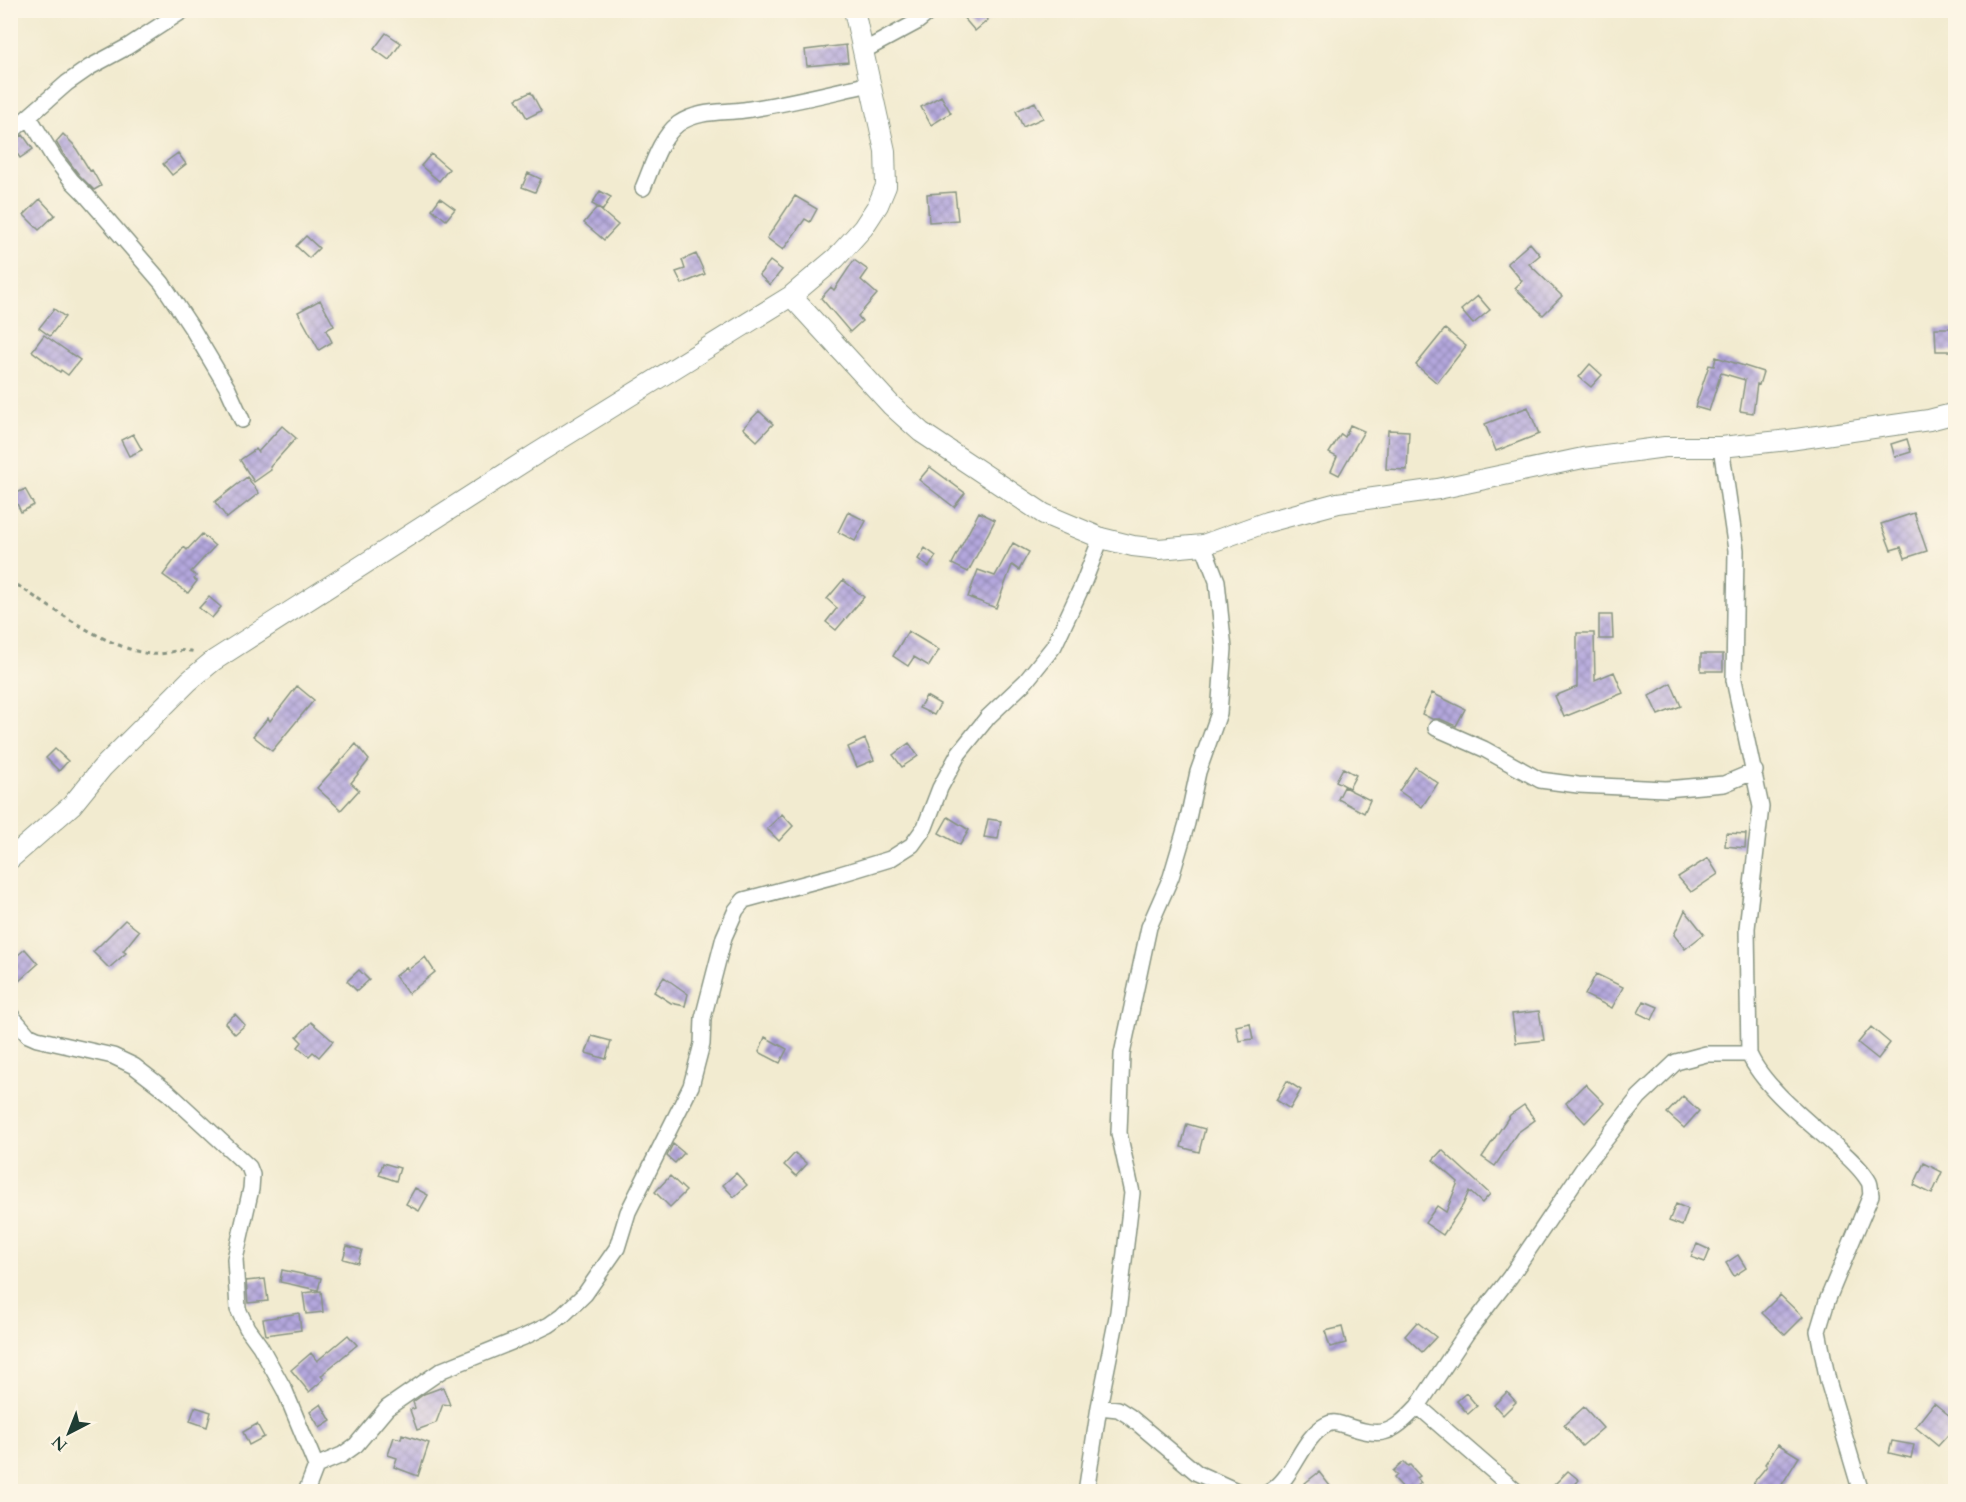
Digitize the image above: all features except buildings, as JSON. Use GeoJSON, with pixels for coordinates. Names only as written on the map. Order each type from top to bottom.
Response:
{"type":"FeatureCollection","features":[{"type":"Feature","properties":{"kind":"street"},"geometry":{"type":"LineString","coordinates":[[10,133],[90,67],[127,47],[184,10]]}},
{"type":"Feature","properties":{"kind":"street"},"geometry":{"type":"LineString","coordinates":[[10,860],[72,805],[102,768],[189,681],[213,661],[526,461],[791,296],[836,258],[863,228],[886,186],[885,151],[854,10]]}},
{"type":"Feature","properties":{"kind":"street"},"geometry":{"type":"LineString","coordinates":[[863,51],[917,22],[932,10]]}},
{"type":"Feature","properties":{"kind":"street"},"geometry":{"type":"LineString","coordinates":[[643,188],[663,142],[677,125],[691,117],[743,110],[870,84]]}},
{"type":"Feature","properties":{"kind":"street"},"geometry":{"type":"LineString","coordinates":[[29,117],[54,158],[72,181],[162,284],[228,389],[242,420]]}},
{"type":"Feature","properties":{"kind":"street"},"geometry":{"type":"LineString","coordinates":[[791,296],[891,405],[921,432],[1044,514],[1101,538],[1133,546],[1160,549],[1203,545],[1267,522],[1338,503],[1438,489],[1583,458],[1665,447],[1721,447],[1867,430],[1929,420],[1956,413]]}},
{"type":"Feature","properties":{"kind":"street"},"geometry":{"type":"LineString","coordinates":[[1721,447],[1736,550],[1734,680],[1761,807],[1747,928],[1749,1054],[1755,1068],[1778,1093],[1846,1156],[1870,1185],[1870,1196],[1827,1301],[1818,1331],[1828,1381],[1860,1491]]}},
{"type":"Feature","properties":{"kind":"street"},"geometry":{"type":"LineString","coordinates":[[316,1466],[342,1455],[356,1445],[387,1408],[442,1370],[524,1337],[549,1324],[563,1316],[585,1294],[617,1248],[628,1212],[690,1086],[702,1044],[703,1018],[724,937],[736,910],[744,900],[890,859],[912,845],[925,827],[940,788],[959,753],[988,717],[1026,681],[1054,646],[1083,584],[1101,538]]}},
{"type":"Feature","properties":{"kind":"street"},"geometry":{"type":"LineString","coordinates":[[1086,1491],[1118,1312],[1132,1193],[1119,1133],[1122,1054],[1149,927],[1171,877],[1187,824],[1198,772],[1219,713],[1224,649],[1217,581],[1203,545]]}},
{"type":"Feature","properties":{"kind":"street"},"geometry":{"type":"LineString","coordinates":[[1436,728],[1484,749],[1540,780],[1578,785],[1666,789],[1724,784],[1755,771]]}},
{"type":"Feature","properties":{"kind":"street"},"geometry":{"type":"LineString","coordinates":[[10,1014],[28,1035],[36,1039],[113,1056],[134,1066],[169,1093],[249,1167],[252,1175],[251,1190],[235,1259],[238,1309],[285,1391],[316,1466],[306,1491]]}},
{"type":"Feature","properties":{"kind":"street"},"geometry":{"type":"LineString","coordinates":[[1269,1491],[1275,1489],[1320,1428],[1333,1422],[1381,1434],[1405,1420],[1418,1406],[1466,1334],[1516,1268],[1587,1163],[1639,1097],[1676,1062],[1706,1054],[1749,1054]]}},
{"type":"Feature","properties":{"kind":"street"},"geometry":{"type":"LineString","coordinates":[[1418,1406],[1517,1491]]}},
{"type":"Feature","properties":{"kind":"street"},"geometry":{"type":"LineString","coordinates":[[1100,1407],[1118,1409],[1197,1473],[1239,1491]]}},
{"type":"Feature","properties":{"kind":"path"},"geometry":{"type":"LineString","coordinates":[[10,580],[75,623],[114,642],[152,654],[184,649],[200,653],[213,661]]}}]}
